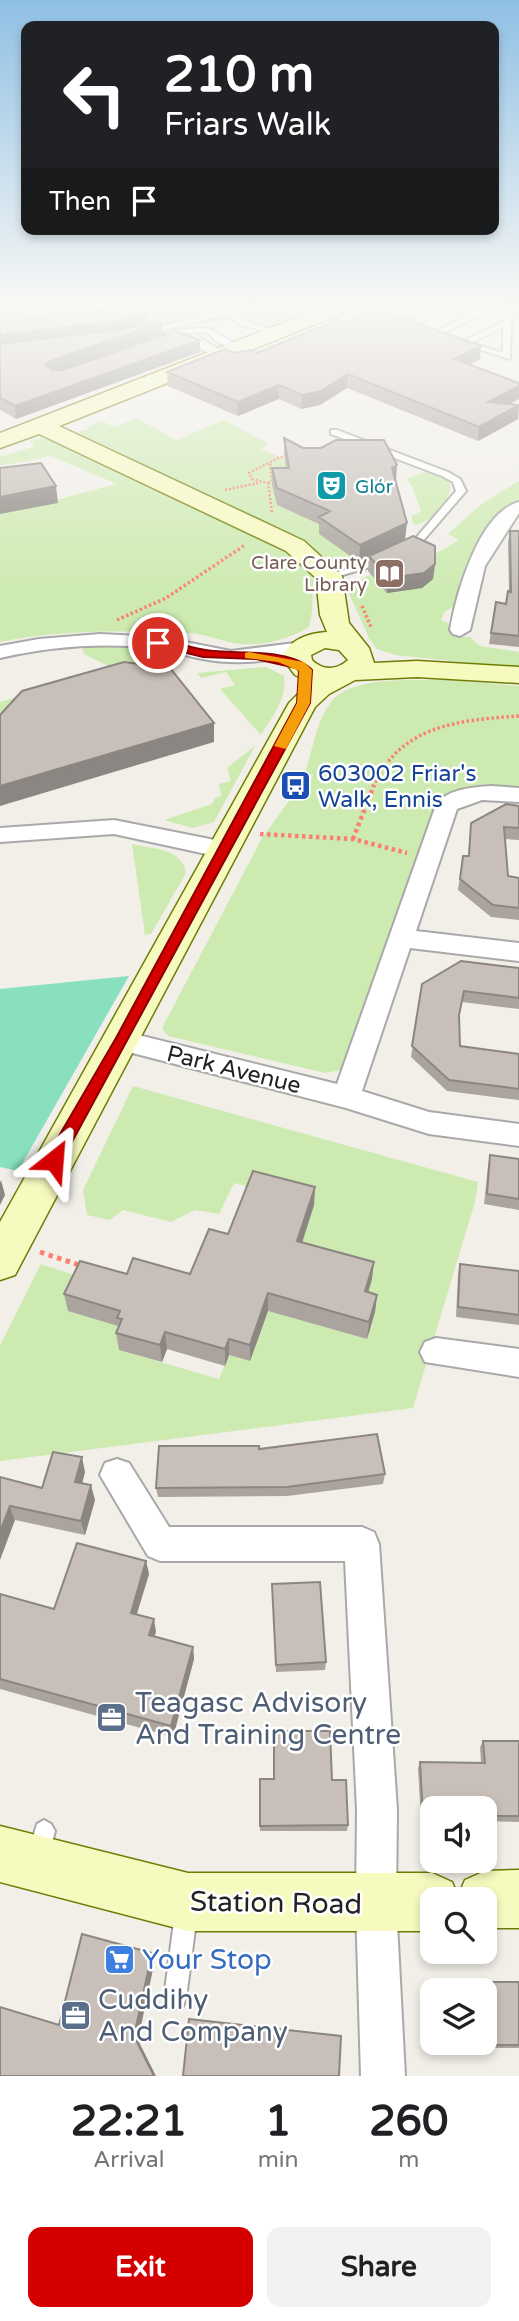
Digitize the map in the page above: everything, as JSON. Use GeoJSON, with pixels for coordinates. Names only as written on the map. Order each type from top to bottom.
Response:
{"type":"FeatureCollection","features":[{"type":"Feature","properties":{"kind":"street"},"geometry":{"type":"LineString","coordinates":[[0,441],[82,404]]}},
{"type":"Feature","properties":{"kind":"street"},"geometry":{"type":"LineString","coordinates":[[5,1253],[230,841],[304,666],[333,617],[340,574],[295,546],[262,531],[51,417]]}},
{"type":"Feature","properties":{"kind":"street"},"geometry":{"type":"LineString","coordinates":[[460,630],[466,588],[473,566],[505,519],[519,507]]}},
{"type":"Feature","properties":{"kind":"street"},"geometry":{"type":"LineString","coordinates":[[333,617],[339,632],[357,656]]}},
{"type":"Feature","properties":{"kind":"street"},"geometry":{"type":"LineString","coordinates":[[0,652],[24,646],[93,640],[169,644],[224,657],[256,655],[304,666],[319,688],[357,656]]}},
{"type":"Feature","properties":{"kind":"street"},"geometry":{"type":"LineString","coordinates":[[304,666],[339,641],[357,656],[417,669],[519,675]]}},
{"type":"Feature","properties":{"kind":"street"},"geometry":{"type":"LineString","coordinates":[[346,1097],[447,805],[463,795],[475,793],[519,795]]}},
{"type":"Feature","properties":{"kind":"street"},"geometry":{"type":"LineString","coordinates":[[0,835],[114,827],[230,841]]}},
{"type":"Feature","properties":{"kind":"street"},"geometry":{"type":"LineString","coordinates":[[401,938],[519,952]]}},
{"type":"Feature","properties":{"kind":"street","name":"Park Avenue"},"geometry":{"type":"LineString","coordinates":[[122,1041],[346,1097],[429,1123],[519,1135]]}},
{"type":"Feature","properties":{"kind":"street"},"geometry":{"type":"LineString","coordinates":[[436,1352],[519,1363]]}},
{"type":"Feature","properties":{"kind":"street"},"geometry":{"type":"LineString","coordinates":[[117,1475],[159,1545],[362,1544],[377,1810],[376,1904],[383,2076]]}},
{"type":"Feature","properties":{"kind":"street","name":"Station Road"},"geometry":{"type":"LineString","coordinates":[[27,1850],[188,1902],[420,1902]]}},
{"type":"Feature","properties":{"kind":"street"},"geometry":{"type":"LineString","coordinates":[[497,1900],[519,1899]]}},
{"type":"Feature","properties":{"kind":"lane"},"geometry":{"type":"LineString","coordinates":[[334,432],[452,477],[461,491],[414,547],[340,574]]}},
{"type":"Feature","properties":{"kind":"lane"},"geometry":{"type":"LineString","coordinates":[[175,1998],[188,1902]]}},
{"type":"Feature","properties":{"kind":"path"},"geometry":{"type":"LineString","coordinates":[[258,482],[249,473],[270,462],[293,456]]}},
{"type":"Feature","properties":{"kind":"path"},"geometry":{"type":"LineString","coordinates":[[218,491],[272,481],[270,462]]}},
{"type":"Feature","properties":{"kind":"path"},"geometry":{"type":"LineString","coordinates":[[107,623],[166,598],[232,556],[276,522],[268,483]]}},
{"type":"Feature","properties":{"kind":"path"},"geometry":{"type":"LineString","coordinates":[[340,574],[359,585],[355,590],[357,656]]}},
{"type":"Feature","properties":{"kind":"path"},"geometry":{"type":"LineString","coordinates":[[354,839],[391,755],[411,740],[434,730],[462,723],[519,716]]}},
{"type":"Feature","properties":{"kind":"path"},"geometry":{"type":"LineString","coordinates":[[230,841],[354,839],[429,859]]}},
{"type":"Feature","properties":{"kind":"path"},"geometry":{"type":"LineString","coordinates":[[5,1253],[85,1267]]}},
{"type":"Feature","properties":{"kind":"green space"},"geometry":{"type":"Polygon","coordinates":[[[136,418],[177,440],[224,420],[269,444],[261,449],[291,462],[380,547],[363,561],[354,564],[336,562],[309,546],[70,433],[89,429],[86,427],[102,421],[114,427],[136,418]]]}},
{"type":"Feature","properties":{"kind":"green space"},"geometry":{"type":"Polygon","coordinates":[[[40,438],[54,439],[282,546],[314,574],[309,627],[277,641],[259,644],[235,643],[196,634],[142,632],[70,633],[0,642],[0,514],[117,484],[51,456],[0,466],[0,457],[35,446],[29,441],[40,438]]]}},
{"type":"Feature","properties":{"kind":"green space"},"geometry":{"type":"Polygon","coordinates":[[[424,472],[442,477],[450,484],[450,490],[439,509],[427,520],[415,525],[412,523],[412,516],[421,511],[412,486],[406,479],[424,472]]]}},
{"type":"Feature","properties":{"kind":"green space"},"geometry":{"type":"Polygon","coordinates":[[[519,481],[519,502],[507,509],[485,532],[461,577],[457,605],[444,612],[441,620],[450,624],[451,636],[470,637],[480,646],[519,652],[519,668],[395,655],[377,649],[369,638],[346,587],[383,568],[413,567],[459,540],[448,534],[483,503],[519,481]]]}},
{"type":"Feature","properties":{"kind":"green space"},"geometry":{"type":"Polygon","coordinates":[[[151,646],[163,649],[173,660],[145,674],[0,716],[0,702],[117,670],[84,654],[82,647],[151,646]]]}},
{"type":"Feature","properties":{"kind":"green space"},"geometry":{"type":"Polygon","coordinates":[[[266,667],[284,676],[284,684],[278,707],[261,735],[220,689],[235,685],[226,672],[201,678],[197,673],[266,667]]]}},
{"type":"Feature","properties":{"kind":"green space"},"geometry":{"type":"Polygon","coordinates":[[[451,680],[519,686],[519,787],[465,787],[445,796],[436,804],[342,1070],[325,1073],[168,1036],[162,1028],[262,838],[300,786],[308,787],[313,775],[305,773],[318,727],[331,702],[341,693],[370,683],[451,680]]]}},
{"type":"Feature","properties":{"kind":"green space"},"geometry":{"type":"Polygon","coordinates":[[[255,746],[214,822],[193,828],[164,820],[212,804],[215,798],[221,796],[219,784],[231,781],[227,768],[255,746]]]}},
{"type":"Feature","properties":{"kind":"green space"},"geometry":{"type":"Polygon","coordinates":[[[132,844],[173,854],[179,859],[186,873],[151,934],[145,935],[132,844]]]}},
{"type":"Feature","properties":{"kind":"green space"},"geometry":{"type":"Polygon","coordinates":[[[129,976],[18,1171],[0,1167],[0,989],[129,976]]]}},
{"type":"Feature","properties":{"kind":"green space"},"geometry":{"type":"Polygon","coordinates":[[[133,1086],[478,1182],[475,1202],[413,1408],[0,1461],[0,1346],[41,1264],[83,1278],[123,1328],[119,1350],[219,1379],[229,1355],[250,1361],[268,1311],[367,1339],[297,1259],[314,1205],[234,1183],[219,1214],[195,1210],[171,1222],[123,1210],[110,1220],[87,1215],[83,1190],[133,1086]]]}},
{"type":"Feature","properties":{"kind":"building"},"geometry":{"type":"Polygon","coordinates":[[[422,404],[519,405],[479,427],[422,404]]]}},
{"type":"Feature","properties":{"kind":"building"},"geometry":{"type":"Polygon","coordinates":[[[284,438],[303,448],[321,448],[336,440],[384,440],[397,465],[392,468],[407,523],[360,545],[319,517],[330,511],[277,488],[272,468],[289,468],[284,438]]]}},
{"type":"Feature","properties":{"kind":"building"},"geometry":{"type":"Polygon","coordinates":[[[41,463],[56,486],[0,497],[0,468],[41,463]]]}},
{"type":"Feature","properties":{"kind":"building"},"geometry":{"type":"Polygon","coordinates":[[[510,531],[519,531],[519,636],[491,633],[496,602],[506,604],[508,591],[511,592],[510,531]]]}},
{"type":"Feature","properties":{"kind":"building"},"geometry":{"type":"Polygon","coordinates":[[[413,536],[435,546],[435,564],[424,573],[388,578],[369,556],[413,536]]]}},
{"type":"Feature","properties":{"kind":"building"},"geometry":{"type":"Polygon","coordinates":[[[124,662],[170,668],[214,723],[0,786],[0,715],[22,691],[124,662]]]}},
{"type":"Feature","properties":{"kind":"building"},"geometry":{"type":"Polygon","coordinates":[[[506,804],[519,806],[519,828],[504,827],[508,876],[519,878],[519,908],[493,905],[460,879],[463,856],[469,856],[471,823],[506,804]]]}},
{"type":"Feature","properties":{"kind":"building"},"geometry":{"type":"Polygon","coordinates":[[[461,961],[519,968],[519,998],[464,991],[459,1015],[460,1046],[519,1054],[519,1089],[449,1080],[412,1046],[422,984],[461,961]]]}},
{"type":"Feature","properties":{"kind":"building"},"geometry":{"type":"Polygon","coordinates":[[[490,1155],[519,1159],[519,1199],[487,1194],[490,1155]]]}},
{"type":"Feature","properties":{"kind":"building"},"geometry":{"type":"Polygon","coordinates":[[[253,1171],[315,1187],[297,1241],[374,1262],[365,1291],[377,1295],[369,1322],[268,1293],[250,1345],[229,1339],[225,1349],[165,1332],[160,1345],[116,1333],[122,1319],[117,1318],[120,1311],[64,1294],[80,1261],[127,1274],[133,1258],[190,1274],[209,1229],[228,1234],[253,1171]]]}},
{"type":"Feature","properties":{"kind":"building"},"geometry":{"type":"Polygon","coordinates":[[[460,1264],[519,1271],[519,1315],[458,1307],[460,1264]]]}},
{"type":"Feature","properties":{"kind":"building"},"geometry":{"type":"Polygon","coordinates":[[[377,1434],[385,1474],[287,1487],[156,1488],[159,1446],[259,1446],[259,1449],[377,1434]]]}},
{"type":"Feature","properties":{"kind":"building"},"geometry":{"type":"Polygon","coordinates":[[[53,1452],[82,1457],[75,1482],[91,1485],[81,1521],[10,1506],[0,1532],[0,1477],[42,1488],[53,1452]]]}},
{"type":"Feature","properties":{"kind":"building"},"geometry":{"type":"Polygon","coordinates":[[[77,1543],[146,1561],[131,1613],[154,1619],[149,1635],[193,1647],[171,1726],[0,1679],[0,1594],[54,1609],[77,1543]]]}},
{"type":"Feature","properties":{"kind":"building"},"geometry":{"type":"Polygon","coordinates":[[[320,1582],[326,1662],[276,1665],[272,1584],[320,1582]]]}},
{"type":"Feature","properties":{"kind":"building"},"geometry":{"type":"Polygon","coordinates":[[[274,1731],[330,1731],[332,1780],[346,1780],[348,1825],[260,1826],[260,1779],[274,1779],[274,1731]]]}},
{"type":"Feature","properties":{"kind":"building"},"geometry":{"type":"Polygon","coordinates":[[[483,1741],[519,1741],[519,1816],[497,1816],[497,1796],[422,1796],[420,1762],[485,1763],[483,1741]]]}},
{"type":"Feature","properties":{"kind":"building"},"geometry":{"type":"Polygon","coordinates":[[[82,1934],[152,1953],[134,2036],[154,2076],[0,2076],[0,2007],[59,2025],[82,1934]]]}},
{"type":"Feature","properties":{"kind":"building"},"geometry":{"type":"Polygon","coordinates":[[[497,1982],[519,1982],[519,2045],[497,2045],[497,1982]]]}},
{"type":"Feature","properties":{"kind":"building"},"geometry":{"type":"Polygon","coordinates":[[[189,2019],[341,2036],[339,2076],[183,2076],[189,2019]]]}},
{"type":"Feature","properties":{"kind":"slow traffic"},"geometry":{"type":"LineString","coordinates":[[249,656],[279,659],[300,665],[306,670],[303,703],[281,746]]}},
{"type":"Feature","properties":{"kind":"place","name":"Glór"},"geometry":{"type":"Point","coordinates":[332,486]}},
{"type":"Feature","properties":{"kind":"place","name":"Clare County Library"},"geometry":{"type":"Point","coordinates":[390,573]}},
{"type":"Feature","properties":{"kind":"place","name":"603002 Friar's Walk, Ennis"},"geometry":{"type":"Point","coordinates":[295,786]}},
{"type":"Feature","properties":{"kind":"place","name":"Teagasc Advisory And Training Centre"},"geometry":{"type":"Point","coordinates":[112,1718]}},
{"type":"Feature","properties":{"kind":"place","name":"Your Stop"},"geometry":{"type":"Point","coordinates":[119,1959]}},
{"type":"Feature","properties":{"kind":"place","name":"Cuddihy And Company"},"geometry":{"type":"Point","coordinates":[75,2015]}},
{"type":"Feature","properties":{"kind":"route"},"geometry":{"type":"LineString","coordinates":[[54,1160],[122,1041],[303,703],[306,670],[300,665],[256,655],[224,657],[203,654],[180,645],[158,643]]}}]}
